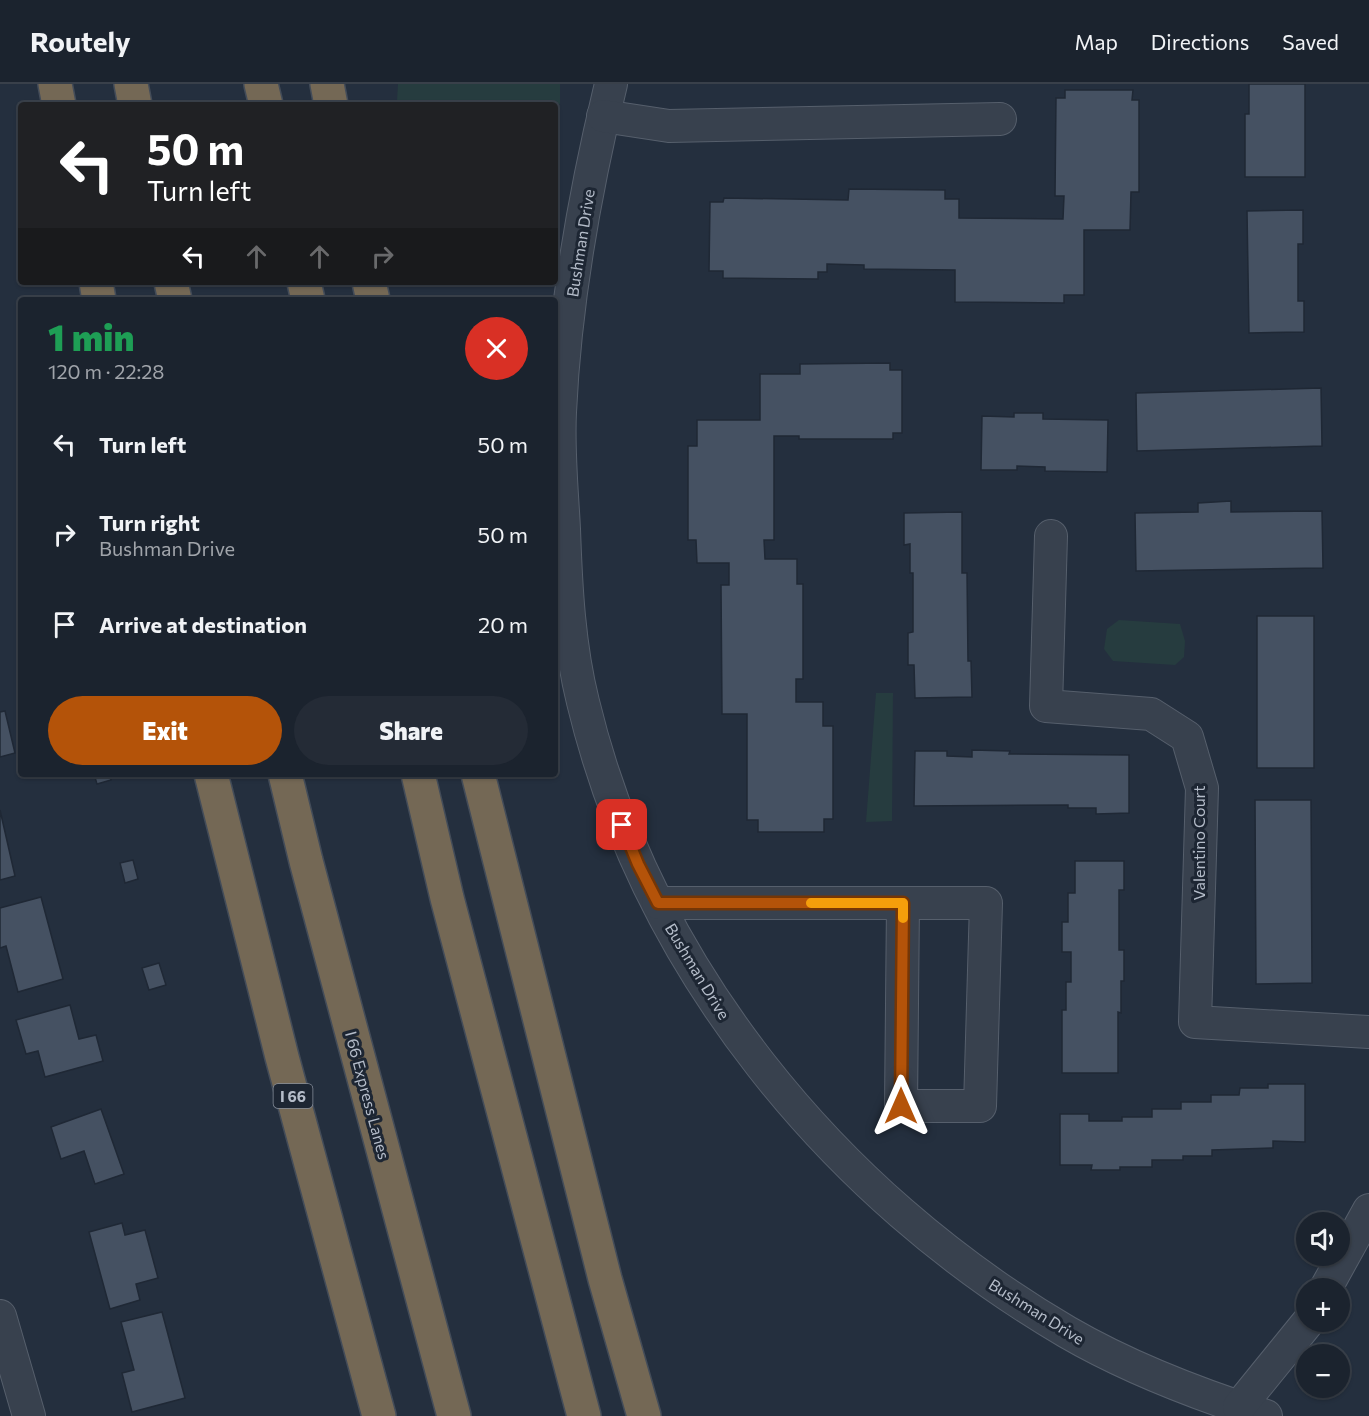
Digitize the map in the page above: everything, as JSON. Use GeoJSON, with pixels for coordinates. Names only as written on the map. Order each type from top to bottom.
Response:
{"type":"FeatureCollection","features":[{"type":"Feature","properties":{"kind":"highway"},"geometry":{"type":"LineString","coordinates":[[55,84],[58,102]]}},
{"type":"Feature","properties":{"kind":"highway"},"geometry":{"type":"LineString","coordinates":[[131,84],[134,102]]}},
{"type":"Feature","properties":{"kind":"highway"},"geometry":{"type":"LineString","coordinates":[[261,84],[265,102]]}},
{"type":"Feature","properties":{"kind":"highway"},"geometry":{"type":"LineString","coordinates":[[327,84],[330,102]]}},
{"type":"Feature","properties":{"kind":"highway","name":"I 66"},"geometry":{"type":"LineString","coordinates":[[212,777],[282,1057],[379,1416]]}},
{"type":"Feature","properties":{"kind":"highway","name":"I 66 Express Lanes"},"geometry":{"type":"LineString","coordinates":[[286,777],[454,1416]]}},
{"type":"Feature","properties":{"kind":"highway"},"geometry":{"type":"LineString","coordinates":[[419,777],[447,898],[584,1416]]}},
{"type":"Feature","properties":{"kind":"highway"},"geometry":{"type":"LineString","coordinates":[[479,777],[605,1279],[644,1416]]}},
{"type":"Feature","properties":{"kind":"street","name":"Bushman Drive"},"geometry":{"type":"LineString","coordinates":[[611,84],[603,116],[565,336],[559,417],[569,620],[582,699],[606,787],[638,864],[691,963],[741,1040],[805,1120],[877,1193],[939,1246],[992,1284],[1070,1333],[1138,1368],[1252,1412]]}},
{"type":"Feature","properties":{"kind":"street"},"geometry":{"type":"LineString","coordinates":[[603,116],[669,126],[1000,119]]}},
{"type":"Feature","properties":{"kind":"street","name":"Valentino Court"},"geometry":{"type":"LineString","coordinates":[[1051,536],[1046,706],[1151,714],[1187,737],[1202,788],[1195,1022],[1369,1032]]}},
{"type":"Feature","properties":{"kind":"street"},"geometry":{"type":"LineString","coordinates":[[658,903],[903,903],[986,903],[980,1106],[901,1106],[903,903]]}},
{"type":"Feature","properties":{"kind":"street"},"geometry":{"type":"LineString","coordinates":[[1332,1278],[1369,1210]]}},
{"type":"Feature","properties":{"kind":"street"},"geometry":{"type":"LineString","coordinates":[[0,1316],[29,1416]]}},
{"type":"Feature","properties":{"kind":"street"},"geometry":{"type":"LineString","coordinates":[[1252,1412],[1302,1332]]}},
{"type":"Feature","properties":{"kind":"green space"},"geometry":{"type":"Polygon","coordinates":[[[398,84],[560,84],[560,104],[558,102],[397,101],[398,84]]]}},
{"type":"Feature","properties":{"kind":"green space"},"geometry":{"type":"Polygon","coordinates":[[[1119,620],[1180,624],[1185,641],[1184,657],[1175,665],[1113,661],[1104,649],[1107,629],[1119,620]]]}},
{"type":"Feature","properties":{"kind":"green space"},"geometry":{"type":"Polygon","coordinates":[[[876,693],[893,693],[892,821],[866,822],[876,693]]]}},
{"type":"Feature","properties":{"kind":"building"},"geometry":{"type":"Polygon","coordinates":[[[1249,84],[1305,84],[1305,177],[1245,177],[1245,114],[1249,114],[1249,84]]]}},
{"type":"Feature","properties":{"kind":"building"},"geometry":{"type":"Polygon","coordinates":[[[1065,90],[1133,90],[1132,100],[1139,100],[1139,192],[1131,192],[1130,230],[1084,230],[1084,295],[1064,295],[1064,303],[955,302],[955,270],[864,269],[864,265],[827,264],[827,272],[818,272],[818,279],[723,278],[723,271],[709,271],[710,202],[723,202],[724,198],[848,200],[849,189],[945,190],[945,199],[959,199],[959,218],[1063,219],[1064,196],[1055,196],[1056,98],[1065,98],[1065,90]]]}},
{"type":"Feature","properties":{"kind":"building"},"geometry":{"type":"Polygon","coordinates":[[[1303,210],[1303,244],[1298,244],[1298,301],[1304,301],[1304,332],[1249,333],[1247,211],[1303,210]]]}},
{"type":"Feature","properties":{"kind":"building"},"geometry":{"type":"Polygon","coordinates":[[[890,363],[890,370],[902,370],[902,433],[893,433],[893,439],[799,439],[799,436],[774,436],[774,540],[764,540],[765,559],[797,559],[797,584],[803,584],[803,679],[796,679],[796,702],[823,702],[823,726],[833,726],[833,819],[824,819],[824,832],[758,832],[758,820],[747,820],[747,714],[722,714],[721,585],[729,585],[729,563],[697,563],[696,540],[688,540],[688,446],[697,446],[697,420],[760,420],[760,374],[800,374],[800,364],[890,363]]]}},
{"type":"Feature","properties":{"kind":"building"},"geometry":{"type":"Polygon","coordinates":[[[1321,388],[1322,446],[1137,451],[1136,393],[1321,388]]]}},
{"type":"Feature","properties":{"kind":"building"},"geometry":{"type":"Polygon","coordinates":[[[1014,413],[1043,413],[1043,419],[1108,420],[1107,472],[1045,471],[1045,467],[1017,466],[1017,470],[981,470],[982,416],[1014,417],[1014,413]]]}},
{"type":"Feature","properties":{"kind":"building"},"geometry":{"type":"Polygon","coordinates":[[[1231,501],[1231,512],[1322,511],[1323,568],[1136,571],[1135,513],[1198,512],[1198,503],[1231,501]]]}},
{"type":"Feature","properties":{"kind":"building"},"geometry":{"type":"Polygon","coordinates":[[[962,512],[962,573],[967,573],[968,661],[971,661],[972,697],[915,698],[914,665],[908,665],[908,633],[913,632],[913,573],[910,573],[910,544],[904,545],[904,513],[962,512]]]}},
{"type":"Feature","properties":{"kind":"building"},"geometry":{"type":"Polygon","coordinates":[[[1257,616],[1314,616],[1314,768],[1257,768],[1257,616]]]}},
{"type":"Feature","properties":{"kind":"building"},"geometry":{"type":"Polygon","coordinates":[[[5,711],[15,753],[0,757],[0,712],[5,711]]]}},
{"type":"Feature","properties":{"kind":"building"},"geometry":{"type":"Polygon","coordinates":[[[972,750],[1010,751],[1009,754],[1129,755],[1129,813],[1096,814],[1096,808],[1068,808],[1068,805],[914,806],[915,751],[947,751],[947,756],[972,757],[972,750]]]}},
{"type":"Feature","properties":{"kind":"building"},"geometry":{"type":"Polygon","coordinates":[[[95,777],[110,777],[111,780],[97,784],[95,777]]]}},
{"type":"Feature","properties":{"kind":"building"},"geometry":{"type":"Polygon","coordinates":[[[1255,800],[1311,800],[1312,983],[1256,984],[1255,800]]]}},
{"type":"Feature","properties":{"kind":"building"},"geometry":{"type":"Polygon","coordinates":[[[0,810],[15,876],[0,880],[0,810]]]}},
{"type":"Feature","properties":{"kind":"building"},"geometry":{"type":"Polygon","coordinates":[[[133,860],[138,879],[125,883],[120,863],[133,860]]]}},
{"type":"Feature","properties":{"kind":"building"},"geometry":{"type":"Polygon","coordinates":[[[1075,861],[1124,861],[1124,890],[1119,890],[1119,950],[1124,950],[1124,981],[1121,981],[1121,1013],[1118,1012],[1118,1073],[1062,1073],[1062,1010],[1066,1010],[1066,982],[1071,982],[1071,952],[1062,952],[1062,922],[1068,922],[1068,893],[1075,893],[1075,861]]]}},
{"type":"Feature","properties":{"kind":"building"},"geometry":{"type":"Polygon","coordinates":[[[41,897],[63,979],[18,992],[6,946],[0,948],[0,908],[41,897]]]}},
{"type":"Feature","properties":{"kind":"building"},"geometry":{"type":"Polygon","coordinates":[[[159,963],[166,985],[149,990],[142,968],[159,963]]]}},
{"type":"Feature","properties":{"kind":"building"},"geometry":{"type":"Polygon","coordinates":[[[70,1005],[79,1039],[96,1035],[103,1061],[45,1077],[38,1051],[26,1054],[16,1020],[70,1005]]]}},
{"type":"Feature","properties":{"kind":"building"},"geometry":{"type":"Polygon","coordinates":[[[1268,1084],[1305,1084],[1305,1142],[1273,1141],[1273,1148],[1212,1150],[1212,1156],[1183,1156],[1183,1160],[1152,1160],[1152,1167],[1091,1170],[1092,1165],[1060,1165],[1060,1114],[1089,1114],[1089,1121],[1122,1121],[1122,1117],[1152,1117],[1152,1109],[1181,1109],[1181,1102],[1211,1102],[1211,1095],[1239,1095],[1240,1088],[1268,1088],[1268,1084]]]}},
{"type":"Feature","properties":{"kind":"building"},"geometry":{"type":"Polygon","coordinates":[[[101,1109],[124,1174],[95,1184],[84,1151],[61,1159],[51,1127],[101,1109]]]}},
{"type":"Feature","properties":{"kind":"building"},"geometry":{"type":"Polygon","coordinates":[[[122,1223],[125,1235],[145,1230],[158,1278],[136,1284],[140,1300],[110,1309],[89,1232],[122,1223]]]}},
{"type":"Feature","properties":{"kind":"building"},"geometry":{"type":"Polygon","coordinates":[[[162,1312],[185,1398],[132,1412],[122,1373],[134,1370],[121,1322],[162,1312]]]}},
{"type":"Feature","properties":{"kind":"slow traffic"},"geometry":{"type":"LineString","coordinates":[[811,903],[903,903],[903,918]]}},
{"type":"Feature","properties":{"kind":"route"},"geometry":{"type":"LineString","coordinates":[[622,825],[638,864],[658,903],[903,903],[901,1106]]}}]}
